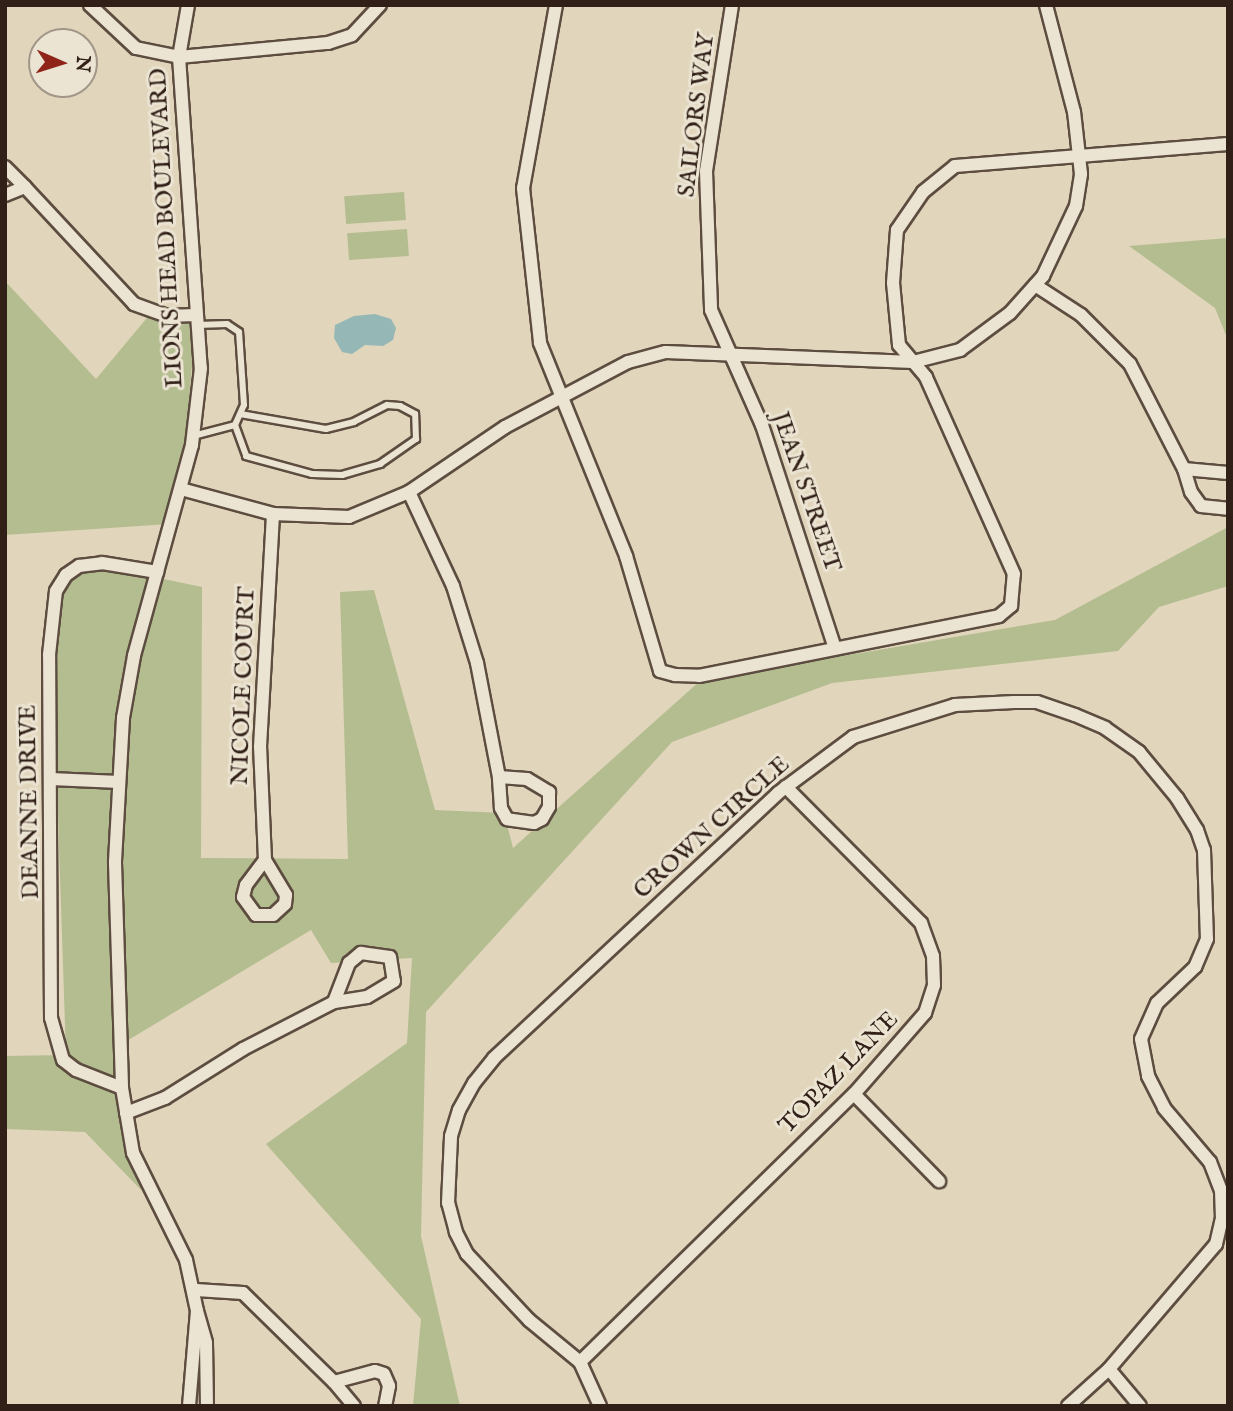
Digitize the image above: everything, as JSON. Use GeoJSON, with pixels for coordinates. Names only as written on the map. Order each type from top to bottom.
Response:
{"type":"FeatureCollection","features":[{"type":"Feature","properties":{"kind":"street"},"geometry":{"type":"LineString","coordinates":[[90,5],[136,48],[179,57],[328,43],[352,35],[380,5]]}},
{"type":"Feature","properties":{"kind":"street","name":"LIONS HEAD BOULEVARD"},"geometry":{"type":"LineString","coordinates":[[188,5],[179,57],[201,368],[193,436],[181,489],[127,693],[115,863],[122,1088],[133,1153],[186,1260],[196,1290],[197,1311],[189,1406]]}},
{"type":"Feature","properties":{"kind":"street"},"geometry":{"type":"LineString","coordinates":[[556,5],[523,188],[540,343],[626,556],[660,671],[699,676],[999,616],[1011,606],[1014,574],[926,377],[899,345],[893,283],[898,230],[923,192],[955,166],[1228,144]]}},
{"type":"Feature","properties":{"kind":"street","name":"SAILORS WAY"},"geometry":{"type":"LineString","coordinates":[[729,353],[711,310],[707,277],[706,171],[732,5]]}},
{"type":"Feature","properties":{"kind":"street"},"geometry":{"type":"LineString","coordinates":[[181,489],[272,514],[349,517],[409,492],[562,396],[628,362],[667,352],[913,362],[960,350],[982,337],[1035,285],[1062,241],[1076,206],[1081,156],[1074,113],[1046,5]]}},
{"type":"Feature","properties":{"kind":"street"},"geometry":{"type":"LineString","coordinates":[[5,167],[134,304],[167,316],[197,320]]}},
{"type":"Feature","properties":{"kind":"street"},"geometry":{"type":"LineString","coordinates":[[5,195],[25,187]]}},
{"type":"Feature","properties":{"kind":"street"},"geometry":{"type":"LineString","coordinates":[[1035,285],[1081,315],[1130,364],[1184,469],[1191,492],[1201,506],[1228,509]]}},
{"type":"Feature","properties":{"kind":"street","name":"JEAN STREET"},"geometry":{"type":"LineString","coordinates":[[729,353],[766,437],[835,648]]}},
{"type":"Feature","properties":{"kind":"street"},"geometry":{"type":"LineString","coordinates":[[1184,469],[1228,473]]}},
{"type":"Feature","properties":{"kind":"street"},"geometry":{"type":"LineString","coordinates":[[409,492],[453,586],[477,663],[507,819],[534,823],[542,819],[549,807],[549,792],[527,779],[499,777]]}},
{"type":"Feature","properties":{"kind":"street","name":"NICOLE COURT"},"geometry":{"type":"LineString","coordinates":[[265,860],[260,747],[272,514]]}},
{"type":"Feature","properties":{"kind":"street","name":"DEANNE DRIVE"},"geometry":{"type":"LineString","coordinates":[[122,1088],[76,1070],[63,1060],[55,1035],[50,984],[49,655],[56,591],[79,566],[126,565],[157,572]]}},
{"type":"Feature","properties":{"kind":"street","name":"CROWN CIRCLE"},"geometry":{"type":"LineString","coordinates":[[600,1406],[580,1362],[529,1320],[467,1254],[456,1232],[448,1202],[451,1136],[459,1110],[494,1058],[786,787],[853,737],[894,721],[955,705],[1037,702],[1105,729],[1139,752],[1197,830],[1208,878],[1207,939],[1195,967],[1157,1003],[1141,1039],[1149,1076],[1164,1108],[1210,1162],[1221,1190],[1222,1218],[1216,1244],[1109,1369],[1068,1406]]}},
{"type":"Feature","properties":{"kind":"street"},"geometry":{"type":"LineString","coordinates":[[51,779],[119,782]]}},
{"type":"Feature","properties":{"kind":"street","name":"TOPAZ LANE"},"geometry":{"type":"LineString","coordinates":[[580,1362],[854,1094],[925,1013],[934,985],[933,956],[921,923],[786,787]]}},
{"type":"Feature","properties":{"kind":"street"},"geometry":{"type":"LineString","coordinates":[[126,1113],[165,1098],[243,1049],[334,1002],[389,988],[394,981],[390,957],[361,953],[349,963],[334,1002]]}},
{"type":"Feature","properties":{"kind":"street"},"geometry":{"type":"LineString","coordinates":[[854,1094],[939,1181]]}},
{"type":"Feature","properties":{"kind":"street"},"geometry":{"type":"LineString","coordinates":[[196,1290],[243,1293],[334,1382],[354,1406]]}},
{"type":"Feature","properties":{"kind":"street","name":"LIONS HEAD BOULEVARD"},"geometry":{"type":"LineString","coordinates":[[197,1311],[206,1343],[207,1406]]}},
{"type":"Feature","properties":{"kind":"street"},"geometry":{"type":"LineString","coordinates":[[1109,1369],[1140,1406]]}},
{"type":"Feature","properties":{"kind":"street"},"geometry":{"type":"LineString","coordinates":[[334,1382],[365,1371],[384,1374],[389,1386],[385,1406]]}},
{"type":"Feature","properties":{"kind":"lane"},"geometry":{"type":"LineString","coordinates":[[197,320],[226,324],[239,332],[244,405],[235,425],[246,456],[313,474],[342,475],[380,464],[416,439],[415,414],[400,405],[387,405],[354,422],[326,429],[240,414]]}},
{"type":"Feature","properties":{"kind":"lane"},"geometry":{"type":"LineString","coordinates":[[193,436],[235,425]]}},
{"type":"Feature","properties":{"kind":"green space"},"geometry":{"type":"Polygon","coordinates":[[[404,192],[406,220],[346,224],[344,196],[404,192]]]}},
{"type":"Feature","properties":{"kind":"green space"},"geometry":{"type":"Polygon","coordinates":[[[407,229],[409,256],[349,260],[347,233],[407,229]]]}},
{"type":"Feature","properties":{"kind":"green space"},"geometry":{"type":"Polygon","coordinates":[[[1228,238],[1228,340],[1215,308],[1129,246],[1228,238]]]}},
{"type":"Feature","properties":{"kind":"green space"},"geometry":{"type":"Polygon","coordinates":[[[5,281],[96,379],[151,313],[196,318],[182,482],[169,524],[5,535],[5,281]]]}},
{"type":"Feature","properties":{"kind":"green space"},"geometry":{"type":"Polygon","coordinates":[[[1228,527],[1228,586],[1159,607],[1118,651],[832,683],[672,742],[426,1012],[421,1236],[460,1406],[413,1406],[421,1319],[266,1144],[407,1043],[412,958],[331,963],[311,930],[120,1045],[141,1190],[85,1132],[5,1129],[5,1056],[66,1055],[51,607],[87,563],[202,587],[201,858],[348,859],[340,592],[374,590],[435,810],[504,813],[513,848],[701,680],[1055,620],[1228,527]]]}},
{"type":"Feature","properties":{"kind":"water"},"geometry":{"type":"Polygon","coordinates":[[[375,314],[391,319],[396,328],[393,340],[383,346],[365,345],[352,354],[342,352],[334,338],[335,325],[354,316],[375,314]]]}}]}
